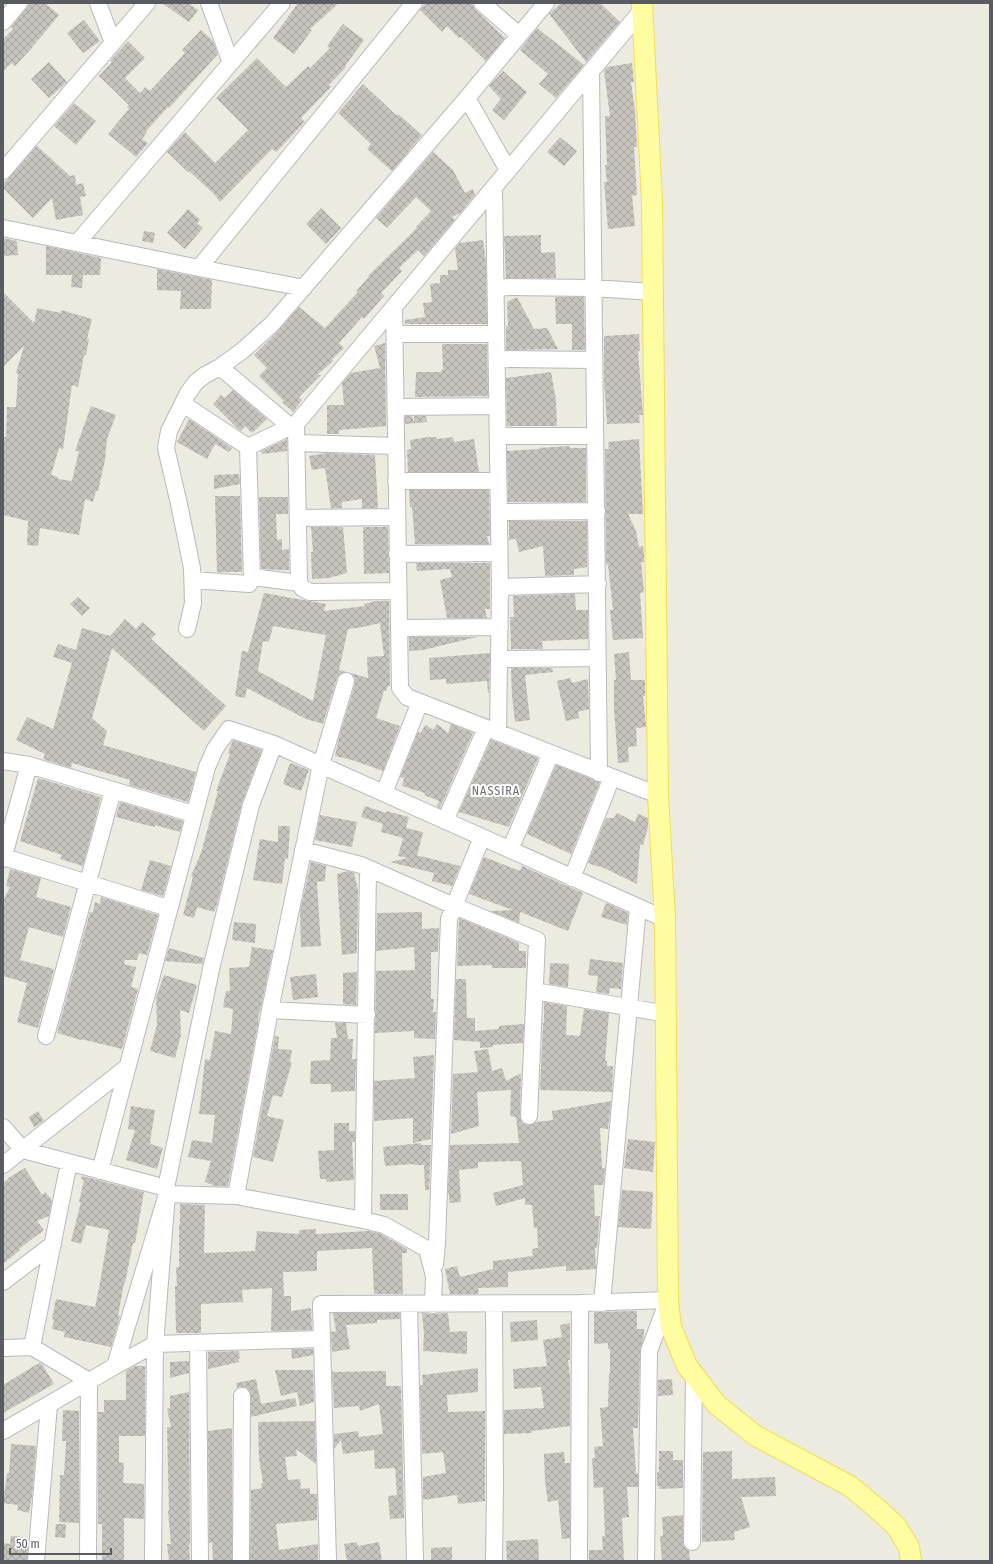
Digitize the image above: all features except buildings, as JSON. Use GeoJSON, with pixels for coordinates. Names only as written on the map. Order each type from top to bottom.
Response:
{"type":"FeatureCollection","features":[{"type":"Feature","properties":{"kind":"main road"},"geometry":{"type":"LineString","coordinates":[[642,6],[652,202],[658,795],[665,919],[667,1014],[668,1300],[671,1327],[687,1366],[717,1405],[756,1436],[850,1486],[896,1526],[908,1547],[911,1561]]}},
{"type":"Feature","properties":{"kind":"street"},"geometry":{"type":"LineString","coordinates":[[3,22],[19,3]]}},
{"type":"Feature","properties":{"kind":"street"},"geometry":{"type":"LineString","coordinates":[[98,3],[113,44]]}},
{"type":"Feature","properties":{"kind":"street"},"geometry":{"type":"LineString","coordinates":[[3,171],[147,3]]}},
{"type":"Feature","properties":{"kind":"street"},"geometry":{"type":"LineString","coordinates":[[209,3],[231,62]]}},
{"type":"Feature","properties":{"kind":"street"},"geometry":{"type":"LineString","coordinates":[[78,243],[282,3]]}},
{"type":"Feature","properties":{"kind":"street"},"geometry":{"type":"LineString","coordinates":[[199,268],[414,3]]}},
{"type":"Feature","properties":{"kind":"street"},"geometry":{"type":"LineString","coordinates":[[482,3],[520,35]]}},
{"type":"Feature","properties":{"kind":"street"},"geometry":{"type":"LineString","coordinates":[[187,629],[193,603],[192,568],[181,511],[166,448],[170,431],[183,404],[196,382],[242,351],[272,324],[467,98],[546,3]]}},
{"type":"Feature","properties":{"kind":"street"},"geometry":{"type":"LineString","coordinates":[[248,447],[294,426],[591,71],[642,6]]}},
{"type":"Feature","properties":{"kind":"street"},"geometry":{"type":"LineString","coordinates":[[572,878],[605,775],[598,658],[591,71]]}},
{"type":"Feature","properties":{"kind":"street"},"geometry":{"type":"LineString","coordinates":[[467,98],[508,170]]}},
{"type":"Feature","properties":{"kind":"street"},"geometry":{"type":"LineString","coordinates":[[445,821],[492,730],[499,659],[500,587],[494,187]]}},
{"type":"Feature","properties":{"kind":"street"},"geometry":{"type":"LineString","coordinates":[[3,228],[304,288]]}},
{"type":"Feature","properties":{"kind":"street"},"geometry":{"type":"LineString","coordinates":[[496,287],[593,288],[653,292]]}},
{"type":"Feature","properties":{"kind":"street"},"geometry":{"type":"LineString","coordinates":[[394,307],[400,688],[407,697],[658,795]]}},
{"type":"Feature","properties":{"kind":"street"},"geometry":{"type":"LineString","coordinates":[[395,334],[496,334]]}},
{"type":"Feature","properties":{"kind":"street"},"geometry":{"type":"LineString","coordinates":[[497,359],[594,360]]}},
{"type":"Feature","properties":{"kind":"street"},"geometry":{"type":"LineString","coordinates":[[220,367],[294,426],[297,443],[299,583],[302,588],[310,592],[398,591]]}},
{"type":"Feature","properties":{"kind":"street"},"geometry":{"type":"LineString","coordinates":[[183,404],[248,447]]}},
{"type":"Feature","properties":{"kind":"street"},"geometry":{"type":"LineString","coordinates":[[396,407],[497,406]]}},
{"type":"Feature","properties":{"kind":"street"},"geometry":{"type":"LineString","coordinates":[[498,436],[595,436]]}},
{"type":"Feature","properties":{"kind":"street"},"geometry":{"type":"LineString","coordinates":[[297,443],[396,446]]}},
{"type":"Feature","properties":{"kind":"street"},"geometry":{"type":"LineString","coordinates":[[193,580],[249,584],[252,577],[248,447]]}},
{"type":"Feature","properties":{"kind":"street"},"geometry":{"type":"LineString","coordinates":[[396,481],[498,481]]}},
{"type":"Feature","properties":{"kind":"street"},"geometry":{"type":"LineString","coordinates":[[499,512],[597,510]]}},
{"type":"Feature","properties":{"kind":"street"},"geometry":{"type":"LineString","coordinates":[[298,518],[397,517]]}},
{"type":"Feature","properties":{"kind":"street"},"geometry":{"type":"LineString","coordinates":[[397,554],[499,553]]}},
{"type":"Feature","properties":{"kind":"street"},"geometry":{"type":"LineString","coordinates":[[252,577],[299,583]]}},
{"type":"Feature","properties":{"kind":"street"},"geometry":{"type":"LineString","coordinates":[[500,587],[598,584]]}},
{"type":"Feature","properties":{"kind":"street"},"geometry":{"type":"LineString","coordinates":[[399,628],[500,626]]}},
{"type":"Feature","properties":{"kind":"street"},"geometry":{"type":"LineString","coordinates":[[499,659],[598,658]]}},
{"type":"Feature","properties":{"kind":"street"},"geometry":{"type":"LineString","coordinates":[[236,1196],[270,1010],[321,765],[346,682]]}},
{"type":"Feature","properties":{"kind":"street"},"geometry":{"type":"LineString","coordinates":[[384,794],[420,702]]}},
{"type":"Feature","properties":{"kind":"street"},"geometry":{"type":"LineString","coordinates":[[100,1171],[206,766],[215,749],[229,729],[274,744],[665,919]]}},
{"type":"Feature","properties":{"kind":"street"},"geometry":{"type":"LineString","coordinates":[[116,1366],[166,1191],[215,954],[251,805],[274,744]]}},
{"type":"Feature","properties":{"kind":"street"},"geometry":{"type":"LineString","coordinates":[[510,850],[551,754]]}},
{"type":"Feature","properties":{"kind":"street"},"geometry":{"type":"LineString","coordinates":[[3,761],[29,765],[193,814]]}},
{"type":"Feature","properties":{"kind":"street"},"geometry":{"type":"LineString","coordinates":[[29,765],[3,858],[168,908]]}},
{"type":"Feature","properties":{"kind":"street"},"geometry":{"type":"LineString","coordinates":[[46,1036],[113,790]]}},
{"type":"Feature","properties":{"kind":"street"},"geometry":{"type":"LineString","coordinates":[[433,1305],[437,1243],[449,919],[482,837]]}},
{"type":"Feature","properties":{"kind":"street"},"geometry":{"type":"LineString","coordinates":[[303,850],[368,868],[454,906],[537,940],[529,1116]]}},
{"type":"Feature","properties":{"kind":"street"},"geometry":{"type":"LineString","coordinates":[[363,1220],[368,868]]}},
{"type":"Feature","properties":{"kind":"street"},"geometry":{"type":"LineString","coordinates":[[602,1303],[638,907]]}},
{"type":"Feature","properties":{"kind":"street"},"geometry":{"type":"LineString","coordinates":[[535,991],[667,1014]]}},
{"type":"Feature","properties":{"kind":"street"},"geometry":{"type":"LineString","coordinates":[[270,1010],[367,1015]]}},
{"type":"Feature","properties":{"kind":"street"},"geometry":{"type":"LineString","coordinates":[[3,1165],[127,1067]]}},
{"type":"Feature","properties":{"kind":"street"},"geometry":{"type":"LineString","coordinates":[[3,1127],[23,1150],[166,1191],[236,1196],[384,1225],[427,1249],[434,1276]]}},
{"type":"Feature","properties":{"kind":"street"},"geometry":{"type":"LineString","coordinates":[[32,1347],[69,1162]]}},
{"type":"Feature","properties":{"kind":"street"},"geometry":{"type":"LineString","coordinates":[[153,1561],[155,1344],[166,1191]]}},
{"type":"Feature","properties":{"kind":"street"},"geometry":{"type":"LineString","coordinates":[[3,1282],[53,1244]]}},
{"type":"Feature","properties":{"kind":"street"},"geometry":{"type":"LineString","coordinates":[[328,1561],[321,1304],[433,1305],[602,1303],[668,1300],[649,1351],[646,1561]]}},
{"type":"Feature","properties":{"kind":"street"},"geometry":{"type":"LineString","coordinates":[[579,1561],[580,1303]]}},
{"type":"Feature","properties":{"kind":"street"},"geometry":{"type":"LineString","coordinates":[[409,1304],[415,1561]]}},
{"type":"Feature","properties":{"kind":"street"},"geometry":{"type":"LineString","coordinates":[[494,1304],[494,1561]]}},
{"type":"Feature","properties":{"kind":"street"},"geometry":{"type":"LineString","coordinates":[[3,1431],[155,1344],[322,1339]]}},
{"type":"Feature","properties":{"kind":"street"},"geometry":{"type":"LineString","coordinates":[[198,1343],[200,1561]]}},
{"type":"Feature","properties":{"kind":"street"},"geometry":{"type":"LineString","coordinates":[[3,1348],[32,1347],[88,1381]]}},
{"type":"Feature","properties":{"kind":"street"},"geometry":{"type":"LineString","coordinates":[[692,1542],[694,1375]]}},
{"type":"Feature","properties":{"kind":"street"},"geometry":{"type":"LineString","coordinates":[[88,1381],[88,1561]]}},
{"type":"Feature","properties":{"kind":"street"},"geometry":{"type":"LineString","coordinates":[[241,1561],[242,1396]]}},
{"type":"Feature","properties":{"kind":"street"},"geometry":{"type":"LineString","coordinates":[[36,1561],[48,1405]]}},
{"type":"Feature","properties":{"kind":"district","name":"NASSIRA"},"geometry":{"type":"Point","coordinates":[496,791]}}]}
